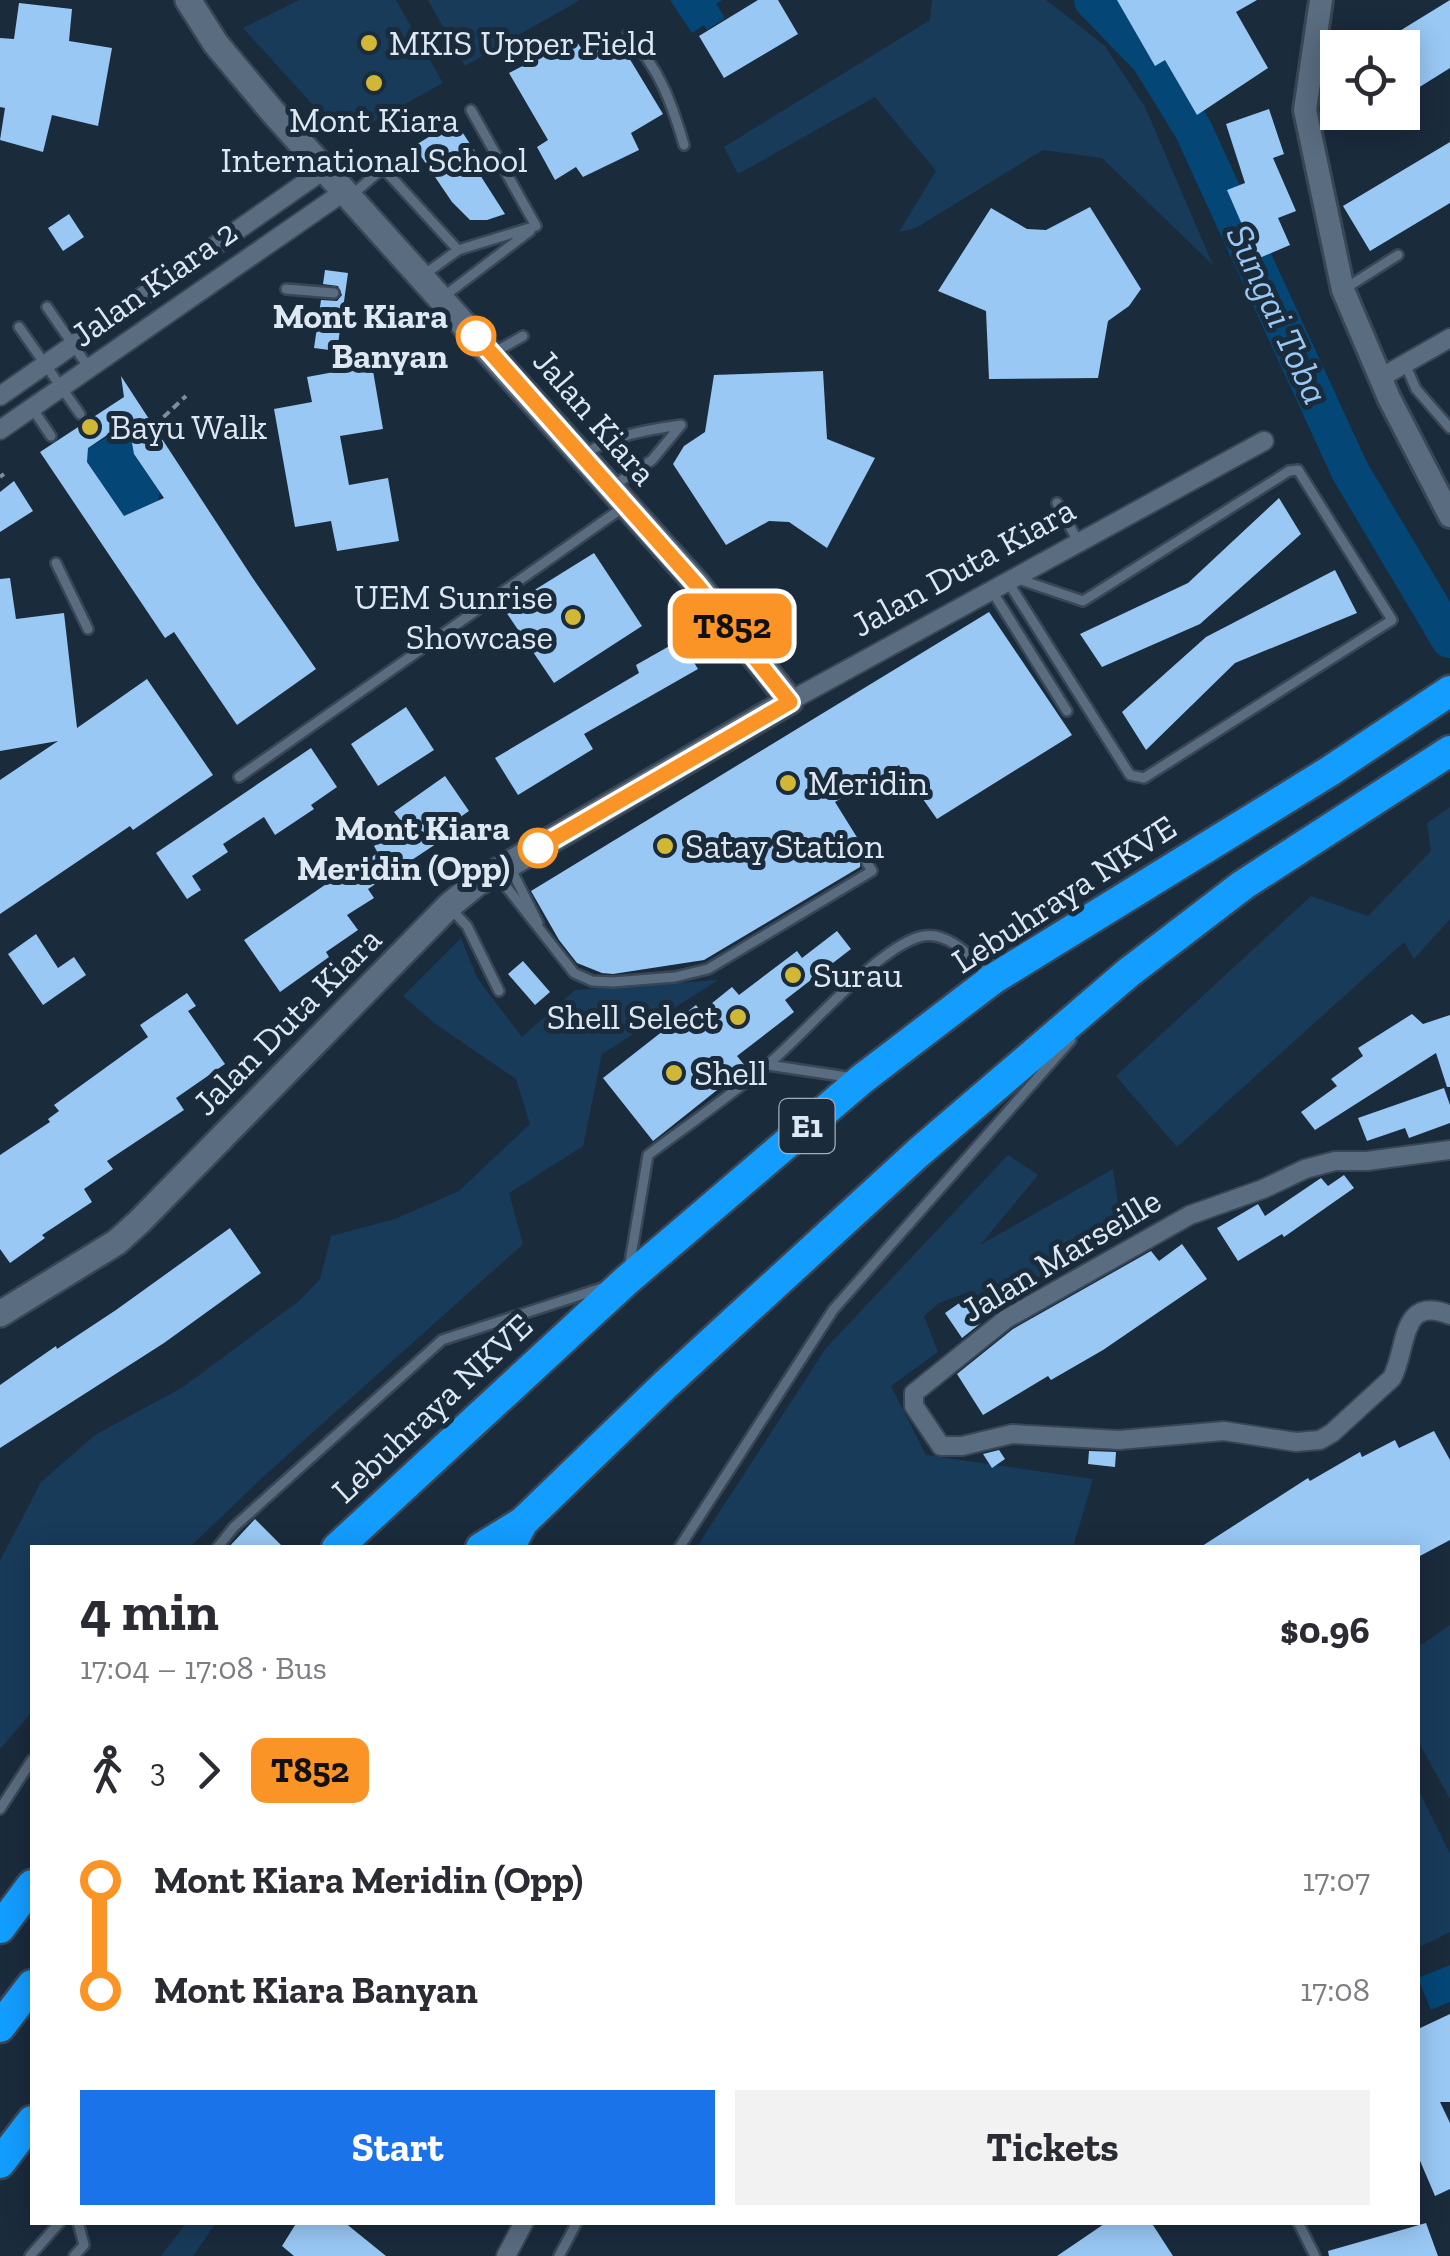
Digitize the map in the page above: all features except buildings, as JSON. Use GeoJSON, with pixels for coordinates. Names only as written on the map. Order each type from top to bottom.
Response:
{"type":"FeatureCollection","features":[{"type":"Feature","properties":{"kind":"highway","name":"Lebuhraya NKVE"},"geometry":{"type":"LineString","coordinates":[[339,1545],[627,1280],[862,1079],[993,979],[1330,771],[1450,692]]}},
{"type":"Feature","properties":{"kind":"highway"},"geometry":{"type":"LineString","coordinates":[[489,1545],[516,1535],[664,1385],[918,1152],[1128,974],[1243,885],[1450,751]]}},
{"type":"Feature","properties":{"kind":"highway"},"geometry":{"type":"LineString","coordinates":[[0,1928],[30,1888]]}},
{"type":"Feature","properties":{"kind":"highway"},"geometry":{"type":"LineString","coordinates":[[0,2027],[30,1988]]}},
{"type":"Feature","properties":{"kind":"highway"},"geometry":{"type":"LineString","coordinates":[[0,2163],[30,2124]]}},
{"type":"Feature","properties":{"kind":"main road","name":"Jalan Kiara"},"geometry":{"type":"LineString","coordinates":[[188,0],[216,44],[733,627],[790,702]]}},
{"type":"Feature","properties":{"kind":"main road","name":"Jalan Duta Kiara"},"geometry":{"type":"LineString","coordinates":[[0,1314],[117,1242],[140,1222],[448,906],[502,869],[790,702]]}},
{"type":"Feature","properties":{"kind":"street"},"geometry":{"type":"LineString","coordinates":[[1321,0],[1305,110],[1343,290],[1380,378],[1450,516]]}},
{"type":"Feature","properties":{"kind":"street","name":"Jalan Kiara 2"},"geometry":{"type":"LineString","coordinates":[[0,396],[325,169]]}},
{"type":"Feature","properties":{"kind":"street","name":"Jalan Kiara 2"},"geometry":{"type":"LineString","coordinates":[[0,430],[248,257],[347,194]]}},
{"type":"Feature","properties":{"kind":"street"},"geometry":{"type":"LineString","coordinates":[[1380,378],[1450,338]]}},
{"type":"Feature","properties":{"kind":"street","name":"Jalan Duta Kiara"},"geometry":{"type":"LineString","coordinates":[[790,702],[1264,441]]}},
{"type":"Feature","properties":{"kind":"street","name":"Jalan Marseille"},"geometry":{"type":"LineString","coordinates":[[1450,1150],[1368,1161],[1335,1160],[1190,1215],[1006,1319],[914,1393],[914,1406],[941,1446],[962,1446],[1012,1434],[1119,1440],[1224,1431],[1296,1442],[1320,1440],[1392,1378],[1405,1329],[1413,1318],[1421,1312],[1436,1310],[1450,1315]]}},
{"type":"Feature","properties":{"kind":"street"},"geometry":{"type":"LineString","coordinates":[[506,2256],[522,2225]]}},
{"type":"Feature","properties":{"kind":"lane"},"geometry":{"type":"LineString","coordinates":[[628,34],[670,94],[684,145]]}},
{"type":"Feature","properties":{"kind":"lane"},"geometry":{"type":"LineString","coordinates":[[471,110],[536,226]]}},
{"type":"Feature","properties":{"kind":"lane"},"geometry":{"type":"LineString","coordinates":[[347,194],[383,168],[458,250]]}},
{"type":"Feature","properties":{"kind":"lane"},"geometry":{"type":"LineString","coordinates":[[421,276],[458,250],[536,226]]}},
{"type":"Feature","properties":{"kind":"lane"},"geometry":{"type":"LineString","coordinates":[[441,298],[536,226]]}},
{"type":"Feature","properties":{"kind":"lane"},"geometry":{"type":"LineString","coordinates":[[233,235],[248,257]]}},
{"type":"Feature","properties":{"kind":"lane"},"geometry":{"type":"LineString","coordinates":[[1343,290],[1398,255]]}},
{"type":"Feature","properties":{"kind":"lane"},"geometry":{"type":"LineString","coordinates":[[286,289],[334,293]]}},
{"type":"Feature","properties":{"kind":"lane"},"geometry":{"type":"LineString","coordinates":[[46,307],[89,368]]}},
{"type":"Feature","properties":{"kind":"lane"},"geometry":{"type":"LineString","coordinates":[[19,326],[80,414]]}},
{"type":"Feature","properties":{"kind":"lane"},"geometry":{"type":"LineString","coordinates":[[492,354],[523,336]]}},
{"type":"Feature","properties":{"kind":"lane"},"geometry":{"type":"LineString","coordinates":[[1404,364],[1416,388],[1450,428]]}},
{"type":"Feature","properties":{"kind":"lane"},"geometry":{"type":"LineString","coordinates":[[32,408],[51,436]]}},
{"type":"Feature","properties":{"kind":"lane"},"geometry":{"type":"LineString","coordinates":[[238,777],[618,497],[681,425],[641,430],[602,443],[582,456]]}},
{"type":"Feature","properties":{"kind":"lane"},"geometry":{"type":"LineString","coordinates":[[1298,470],[1392,620],[1144,778],[1136,779],[1005,584],[1083,601],[1289,471],[1298,470]]}},
{"type":"Feature","properties":{"kind":"lane"},"geometry":{"type":"LineString","coordinates":[[1057,503],[1078,543]]}},
{"type":"Feature","properties":{"kind":"lane"},"geometry":{"type":"LineString","coordinates":[[56,563],[88,628]]}},
{"type":"Feature","properties":{"kind":"lane"},"geometry":{"type":"LineString","coordinates":[[1005,584],[1067,711]]}},
{"type":"Feature","properties":{"kind":"lane"},"geometry":{"type":"LineString","coordinates":[[502,869],[528,897],[541,930],[574,974],[650,980],[708,969],[872,872],[867,863]]}},
{"type":"Feature","properties":{"kind":"lane"},"geometry":{"type":"LineString","coordinates":[[448,906],[467,926],[499,991]]}},
{"type":"Feature","properties":{"kind":"lane"},"geometry":{"type":"LineString","coordinates":[[220,1545],[442,1340],[627,1280],[648,1155],[768,1064],[885,956],[922,936],[943,938],[968,954],[993,979]]}},
{"type":"Feature","properties":{"kind":"lane"},"geometry":{"type":"LineString","coordinates":[[681,1545],[833,1310],[1128,974]]}},
{"type":"Feature","properties":{"kind":"lane"},"geometry":{"type":"LineString","coordinates":[[768,1064],[862,1079]]}},
{"type":"Feature","properties":{"kind":"lane"},"geometry":{"type":"LineString","coordinates":[[0,1809],[30,1763]]}},
{"type":"Feature","properties":{"kind":"lane"},"geometry":{"type":"LineString","coordinates":[[30,2256],[57,2225]]}},
{"type":"Feature","properties":{"kind":"lane"},"geometry":{"type":"LineString","coordinates":[[79,2225],[84,2246],[92,2256]]}},
{"type":"Feature","properties":{"kind":"lane"},"geometry":{"type":"LineString","coordinates":[[559,2256],[575,2225]]}},
{"type":"Feature","properties":{"kind":"lane"},"geometry":{"type":"LineString","coordinates":[[1299,2225],[1314,2256]]}},
{"type":"Feature","properties":{"kind":"lane"},"geometry":{"type":"LineString","coordinates":[[74,2256],[84,2246]]}},
{"type":"Feature","properties":{"kind":"path"},"geometry":{"type":"LineString","coordinates":[[154,426],[186,396]]}},
{"type":"Feature","properties":{"kind":"shaded area","name":"MKIS Upper Field"},"geometry":{"type":"Polygon","coordinates":[[[299,0],[396,0],[443,83],[343,138],[243,28],[299,0]]]}},
{"type":"Feature","properties":{"kind":"shaded area"},"geometry":{"type":"Polygon","coordinates":[[[428,0],[580,0],[465,66],[428,0]]]}},
{"type":"Feature","properties":{"kind":"shaded area"},"geometry":{"type":"Polygon","coordinates":[[[670,0],[722,0],[716,4],[725,18],[707,30],[704,25],[692,33],[670,0]]]}},
{"type":"Feature","properties":{"kind":"shaded area"},"geometry":{"type":"Polygon","coordinates":[[[932,0],[1046,0],[1105,46],[1145,107],[1213,265],[1102,158],[1043,150],[916,228],[899,232],[936,171],[875,97],[738,174],[724,147],[930,20],[932,0]]]}},
{"type":"Feature","properties":{"kind":"shaded area"},"geometry":{"type":"Polygon","coordinates":[[[120,430],[132,435],[137,458],[160,491],[158,501],[124,516],[87,462],[88,448],[120,430]]]}},
{"type":"Feature","properties":{"kind":"shaded area"},"geometry":{"type":"Polygon","coordinates":[[[1450,807],[1450,919],[1414,959],[1404,942],[1177,1147],[1116,1076],[1311,896],[1368,916],[1431,851],[1427,823],[1450,807]]]}},
{"type":"Feature","properties":{"kind":"shaded area"},"geometry":{"type":"Polygon","coordinates":[[[461,938],[477,978],[522,1037],[575,990],[718,980],[602,1054],[583,1146],[509,1193],[523,1244],[192,1545],[30,1545],[30,1714],[0,1749],[0,1561],[41,1482],[95,1435],[183,1387],[299,1301],[320,1279],[331,1236],[395,1219],[459,1191],[530,1124],[516,1079],[437,1025],[403,996],[461,938]]]}},
{"type":"Feature","properties":{"kind":"shaded area"},"geometry":{"type":"Polygon","coordinates":[[[1008,1155],[1038,1175],[980,1245],[1113,1169],[1121,1225],[990,1318],[971,1291],[939,1303],[924,1316],[938,1352],[891,1386],[926,1455],[1093,1479],[1074,1545],[698,1545],[826,1348],[1008,1155]]]}},
{"type":"Feature","properties":{"kind":"shaded area"},"geometry":{"type":"Polygon","coordinates":[[[1450,1625],[1450,1799],[1420,1745],[1421,1645],[1450,1625]]]}},
{"type":"Feature","properties":{"kind":"shaded area"},"geometry":{"type":"Polygon","coordinates":[[[1420,1793],[1450,1854],[1450,1932],[1420,1947],[1420,1793]]]}},
{"type":"Feature","properties":{"kind":"shaded area"},"geometry":{"type":"Polygon","coordinates":[[[1450,1965],[1450,2002],[1431,2010],[1420,1977],[1450,1965]]]}},
{"type":"Feature","properties":{"kind":"shaded area"},"geometry":{"type":"Polygon","coordinates":[[[185,2225],[215,2225],[193,2256],[161,2256],[185,2225]]]}},
{"type":"Feature","properties":{"kind":"waterway","name":"Sungai Toba"},"geometry":{"type":"LineString","coordinates":[[1093,0],[1150,59],[1193,129],[1350,471],[1450,639]]}},
{"type":"Feature","properties":{"kind":"bus line","name":"T852"},"geometry":{"type":"LineString","coordinates":[[476,336],[733,627],[790,702],[538,848]]}},
{"type":"Feature","properties":{"kind":"place","name":"MKIS Upper Field"},"geometry":{"type":"Point","coordinates":[369,43]}},
{"type":"Feature","properties":{"kind":"place","name":"Mont Kiara International School"},"geometry":{"type":"Point","coordinates":[374,83]}},
{"type":"Feature","properties":{"kind":"place","name":"Mont Kiara Banyan"},"geometry":{"type":"Point","coordinates":[476,336]}},
{"type":"Feature","properties":{"kind":"place","name":"Bayu Walk"},"geometry":{"type":"Point","coordinates":[90,427]}},
{"type":"Feature","properties":{"kind":"place","name":"UEM Sunrise Showcase"},"geometry":{"type":"Point","coordinates":[573,617]}},
{"type":"Feature","properties":{"kind":"place","name":"Meridin"},"geometry":{"type":"Point","coordinates":[788,783]}},
{"type":"Feature","properties":{"kind":"place","name":"Satay Station"},"geometry":{"type":"Point","coordinates":[665,846]}},
{"type":"Feature","properties":{"kind":"place","name":"Mont Kiara Meridin (Opp)"},"geometry":{"type":"Point","coordinates":[538,848]}},
{"type":"Feature","properties":{"kind":"place","name":"Surau"},"geometry":{"type":"Point","coordinates":[793,975]}},
{"type":"Feature","properties":{"kind":"place","name":"Shell Select"},"geometry":{"type":"Point","coordinates":[738,1017]}},
{"type":"Feature","properties":{"kind":"place","name":"Shell"},"geometry":{"type":"Point","coordinates":[674,1073]}}]}
